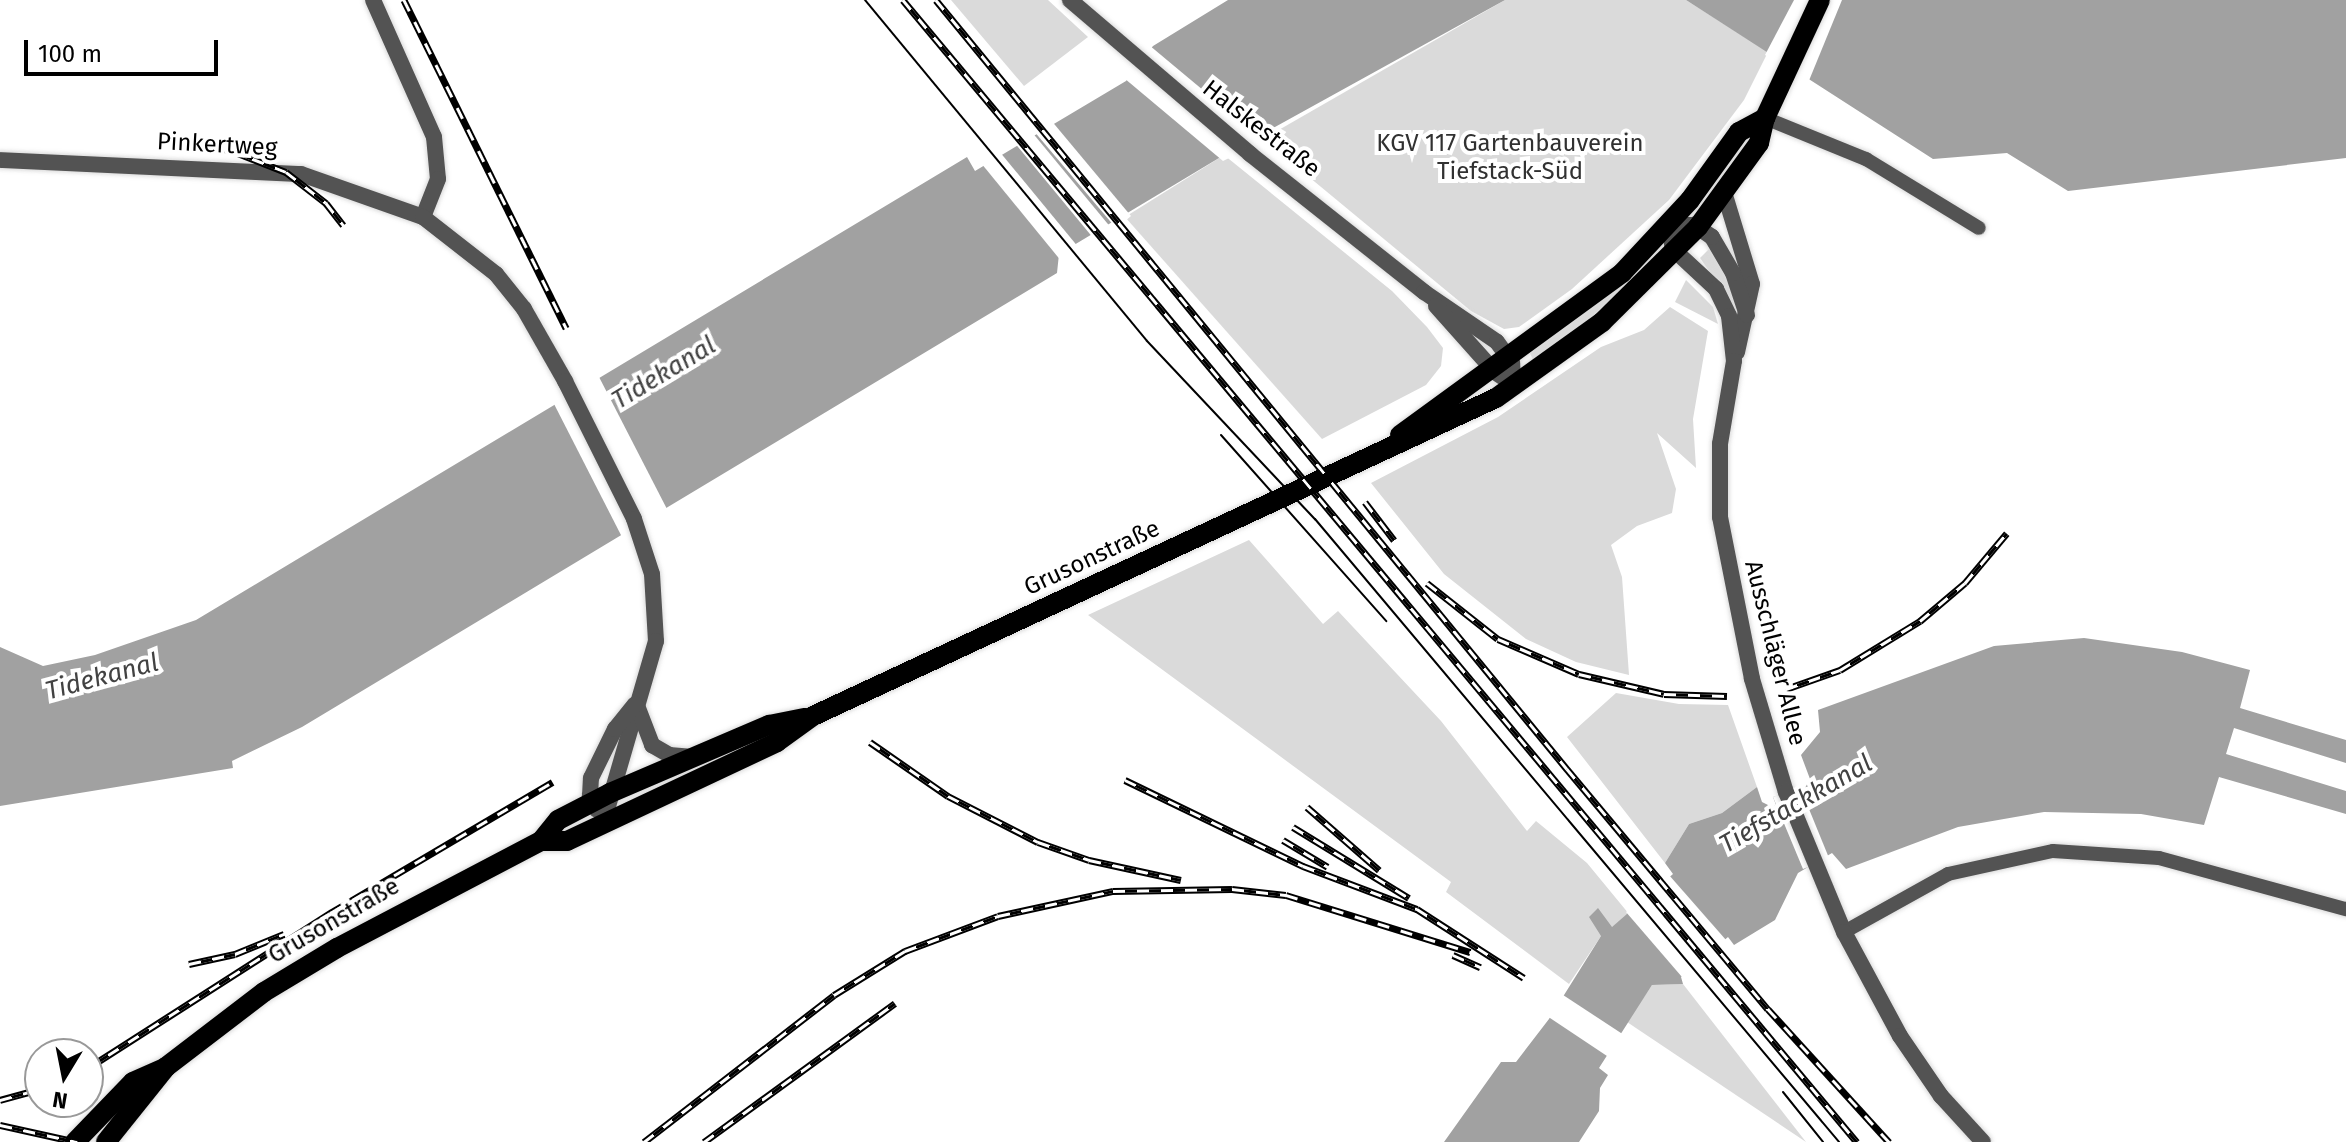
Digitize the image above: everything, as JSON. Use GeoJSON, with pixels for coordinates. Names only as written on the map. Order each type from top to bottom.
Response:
{"type":"FeatureCollection","features":[{"type":"Feature","properties":{"kind":"main road","name":"Grusonstraße"},"geometry":{"type":"LineString","coordinates":[[541,841],[567,841],[777,742],[813,716],[1391,442],[1447,424],[1514,385],[1602,322],[1698,227],[1759,143],[1765,118],[1778,96],[1820,0]]}},
{"type":"Feature","properties":{"kind":"main road","name":"Grusonstraße"},"geometry":{"type":"LineString","coordinates":[[1391,442],[1614,280],[1669,225],[1739,132],[1765,118]]}},
{"type":"Feature","properties":{"kind":"main road","name":"Grusonstraße"},"geometry":{"type":"LineString","coordinates":[[75,1142],[133,1082],[166,1067],[264,992],[402,912],[541,841],[558,820],[690,757],[769,725],[813,716]]}},
{"type":"Feature","properties":{"kind":"main road","name":"Grusonstraße"},"geometry":{"type":"LineString","coordinates":[[106,1142],[166,1067]]}},
{"type":"Feature","properties":{"kind":"street"},"geometry":{"type":"LineString","coordinates":[[373,0],[434,137],[438,179],[423,217]]}},
{"type":"Feature","properties":{"kind":"street","name":"Halskestraße"},"geometry":{"type":"LineString","coordinates":[[1070,0],[1250,154],[1424,292],[1497,342],[1500,363]]}},
{"type":"Feature","properties":{"kind":"street"},"geometry":{"type":"LineString","coordinates":[[1765,118],[1866,159],[1979,228]]}},
{"type":"Feature","properties":{"kind":"street","name":"Pinkertweg"},"geometry":{"type":"LineString","coordinates":[[0,160],[286,172],[358,190],[423,217],[496,274],[524,309],[565,381],[644,541],[652,574],[656,641],[602,798],[603,824]]}},
{"type":"Feature","properties":{"kind":"street","name":"Ausschläger Allee"},"geometry":{"type":"LineString","coordinates":[[1724,192],[1749,266],[1747,315],[1734,361],[1720,444],[1720,517],[1754,691],[1786,792],[1844,932],[1919,1066],[1983,1142]]}},
{"type":"Feature","properties":{"kind":"street"},"geometry":{"type":"LineString","coordinates":[[1675,252],[1669,225],[1698,227],[1725,257],[1747,315]]}},
{"type":"Feature","properties":{"kind":"street","name":"Ausschläger Allee"},"geometry":{"type":"LineString","coordinates":[[1675,252],[1720,294],[1733,336],[1734,361]]}},
{"type":"Feature","properties":{"kind":"street"},"geometry":{"type":"LineString","coordinates":[[1500,363],[1514,385]]}},
{"type":"Feature","properties":{"kind":"street"},"geometry":{"type":"LineString","coordinates":[[636,702],[652,745],[669,755],[690,757]]}},
{"type":"Feature","properties":{"kind":"street"},"geometry":{"type":"LineString","coordinates":[[1844,932],[1948,874],[2053,851],[2159,858],[2346,909]]}},
{"type":"Feature","properties":{"kind":"green space"},"geometry":{"type":"Polygon","coordinates":[[[951,0],[1048,0],[1088,37],[1024,86],[951,0]]]}},
{"type":"Feature","properties":{"kind":"green space","name":"KGV 117 Gartenbauverein Tiefstack-Süd"},"geometry":{"type":"Polygon","coordinates":[[[1505,0],[1686,0],[1768,52],[1744,100],[1669,200],[1572,289],[1519,327],[1504,329],[1471,311],[1263,139],[1505,0]]]}},
{"type":"Feature","properties":{"kind":"green space","name":"KGV 117 Gartenbauverein Tiefstack-Süd"},"geometry":{"type":"Polygon","coordinates":[[[1224,155],[1392,291],[1427,327],[1443,348],[1441,366],[1426,385],[1322,439],[1125,217],[1224,155]]]}},
{"type":"Feature","properties":{"kind":"green space"},"geometry":{"type":"Polygon","coordinates":[[[1712,246],[1729,276],[1737,323],[1731,302],[1700,258],[1712,246]]]}},
{"type":"Feature","properties":{"kind":"green space"},"geometry":{"type":"Polygon","coordinates":[[[1656,253],[1659,258],[1593,319],[1534,362],[1530,353],[1656,253]]]}},
{"type":"Feature","properties":{"kind":"green space"},"geometry":{"type":"Polygon","coordinates":[[[1686,280],[1713,307],[1718,324],[1675,302],[1686,280]]]}},
{"type":"Feature","properties":{"kind":"green space"},"geometry":{"type":"Polygon","coordinates":[[[1670,307],[1708,331],[1693,419],[1696,468],[1657,433],[1676,489],[1672,513],[1637,526],[1611,545],[1622,577],[1629,675],[1576,662],[1526,639],[1444,574],[1371,483],[1498,417],[1601,347],[1644,330],[1670,307]]]}},
{"type":"Feature","properties":{"kind":"green space"},"geometry":{"type":"Polygon","coordinates":[[[1249,540],[1323,624],[1338,611],[1441,721],[1527,831],[1536,821],[1587,863],[1629,914],[1601,936],[1569,984],[1446,892],[1451,882],[1088,615],[1249,540]]]}},
{"type":"Feature","properties":{"kind":"green space"},"geometry":{"type":"Polygon","coordinates":[[[1616,693],[1679,704],[1728,705],[1757,787],[1722,813],[1689,824],[1665,863],[1567,737],[1616,693]]]}},
{"type":"Feature","properties":{"kind":"green space"},"geometry":{"type":"Polygon","coordinates":[[[1683,984],[1806,1142],[1627,1022],[1652,985],[1683,984]]]}},
{"type":"Feature","properties":{"kind":"water","name":"Tidekanal"},"geometry":{"type":"Polygon","coordinates":[[[1228,0],[1505,0],[1224,155],[1059,254],[1057,273],[302,727],[232,761],[233,768],[0,806],[0,647],[43,666],[95,655],[196,620],[967,157],[975,171],[1126,81],[1153,46],[1228,0]]]}},
{"type":"Feature","properties":{"kind":"water"},"geometry":{"type":"Polygon","coordinates":[[[1686,0],[2346,0],[2346,158],[2068,191],[2007,153],[1933,159],[1686,0]]]}},
{"type":"Feature","properties":{"kind":"water","name":"Tiefstackkanal"},"geometry":{"type":"Polygon","coordinates":[[[2084,638],[2182,652],[2250,670],[2240,708],[2346,740],[2346,763],[2234,728],[2226,754],[2346,791],[2346,814],[2219,777],[2204,825],[2141,814],[2044,812],[1958,827],[1846,869],[1832,853],[1798,873],[1775,920],[1734,945],[1728,937],[1681,977],[1683,984],[1652,985],[1599,1068],[1608,1075],[1600,1088],[1599,1111],[1579,1142],[1444,1142],[1501,1062],[1516,1062],[1549,1019],[1601,936],[1589,917],[1598,908],[1612,927],[1673,874],[1665,863],[1689,824],[1722,813],[1757,787],[1762,802],[1772,807],[1776,805],[1773,797],[1805,788],[1810,779],[1801,755],[1820,732],[1818,710],[1994,646],[2084,638]]]}},
{"type":"Feature","properties":{"kind":"pier"},"geometry":{"type":"Polygon","coordinates":[[[1794,0],[1842,0],[1808,83],[1765,55],[1794,0]]]}},
{"type":"Feature","properties":{"kind":"pier"},"geometry":{"type":"Polygon","coordinates":[[[1149,45],[1264,141],[1223,161],[1124,78],[1149,45]]]}},
{"type":"Feature","properties":{"kind":"pier"},"geometry":{"type":"Polygon","coordinates":[[[1050,119],[1131,216],[1123,223],[1115,227],[1033,130],[1050,119]]]}},
{"type":"Feature","properties":{"kind":"pier"},"geometry":{"type":"Polygon","coordinates":[[[1031,131],[1112,229],[1094,239],[1014,142],[1031,131]]]}},
{"type":"Feature","properties":{"kind":"pier"},"geometry":{"type":"Polygon","coordinates":[[[999,151],[1079,248],[1062,262],[981,163],[999,151]]]}},
{"type":"Feature","properties":{"kind":"pier"},"geometry":{"type":"Polygon","coordinates":[[[598,375],[668,511],[623,539],[553,402],[598,375]]]}},
{"type":"Feature","properties":{"kind":"pier"},"geometry":{"type":"Polygon","coordinates":[[[1800,787],[1829,858],[1803,869],[1773,797],[1800,787]]]}},
{"type":"Feature","properties":{"kind":"pier"},"geometry":{"type":"Polygon","coordinates":[[[1669,875],[1726,940],[1682,977],[1626,912],[1669,875]]]}},
{"type":"Feature","properties":{"kind":"pier"},"geometry":{"type":"Polygon","coordinates":[[[1560,993],[1624,1035],[1610,1058],[1547,1016],[1560,993]]]}},
{"type":"Feature","properties":{"kind":"tram line"},"geometry":{"type":"LineString","coordinates":[[865,0],[1147,341],[1315,519],[1839,1142]]}},
{"type":"Feature","properties":{"kind":"tram line"},"geometry":{"type":"LineString","coordinates":[[1221,435],[1386,621]]}},
{"type":"Feature","properties":{"kind":"tram line"},"geometry":{"type":"LineString","coordinates":[[1783,1092],[1823,1142]]}},
{"type":"Feature","properties":{"kind":"railway"},"geometry":{"type":"LineString","coordinates":[[404,0],[566,328]]}},
{"type":"Feature","properties":{"kind":"railway"},"geometry":{"type":"LineString","coordinates":[[903,0],[1857,1142]]}},
{"type":"Feature","properties":{"kind":"railway"},"geometry":{"type":"LineString","coordinates":[[936,0],[1567,769],[1768,1009],[1889,1142]]}},
{"type":"Feature","properties":{"kind":"railway"},"geometry":{"type":"LineString","coordinates":[[196,143],[230,150],[286,172],[326,203],[343,225]]}},
{"type":"Feature","properties":{"kind":"railway"},"geometry":{"type":"LineString","coordinates":[[1365,502],[1394,540]]}},
{"type":"Feature","properties":{"kind":"railway"},"geometry":{"type":"LineString","coordinates":[[1786,689],[1840,670],[1920,621],[1965,583],[2007,533]]}},
{"type":"Feature","properties":{"kind":"railway"},"geometry":{"type":"LineString","coordinates":[[1427,583],[1498,639],[1579,674],[1664,694],[1727,696]]}},
{"type":"Feature","properties":{"kind":"railway"},"geometry":{"type":"LineString","coordinates":[[870,742],[948,796],[1038,842],[1089,860],[1181,880]]}},
{"type":"Feature","properties":{"kind":"railway"},"geometry":{"type":"LineString","coordinates":[[1125,780],[1303,866],[1417,909],[1524,978]]}},
{"type":"Feature","properties":{"kind":"railway"},"geometry":{"type":"LineString","coordinates":[[104,1058],[332,912],[553,782]]}},
{"type":"Feature","properties":{"kind":"railway"},"geometry":{"type":"LineString","coordinates":[[1307,807],[1379,870]]}},
{"type":"Feature","properties":{"kind":"railway"},"geometry":{"type":"LineString","coordinates":[[1293,827],[1409,898]]}},
{"type":"Feature","properties":{"kind":"railway"},"geometry":{"type":"LineString","coordinates":[[1283,840],[1328,867]]}},
{"type":"Feature","properties":{"kind":"railway"},"geometry":{"type":"LineString","coordinates":[[644,1142],[834,995],[905,951],[998,916],[1113,891],[1232,889],[1286,895],[1470,952]]}},
{"type":"Feature","properties":{"kind":"railway"},"geometry":{"type":"LineString","coordinates":[[189,964],[235,954],[284,934]]}},
{"type":"Feature","properties":{"kind":"railway"},"geometry":{"type":"LineString","coordinates":[[1453,955],[1480,967]]}},
{"type":"Feature","properties":{"kind":"railway"},"geometry":{"type":"LineString","coordinates":[[704,1142],[895,1003]]}},
{"type":"Feature","properties":{"kind":"railway"},"geometry":{"type":"LineString","coordinates":[[0,1100],[24,1093]]}},
{"type":"Feature","properties":{"kind":"railway"},"geometry":{"type":"LineString","coordinates":[[0,1125],[77,1142]]}}]}
